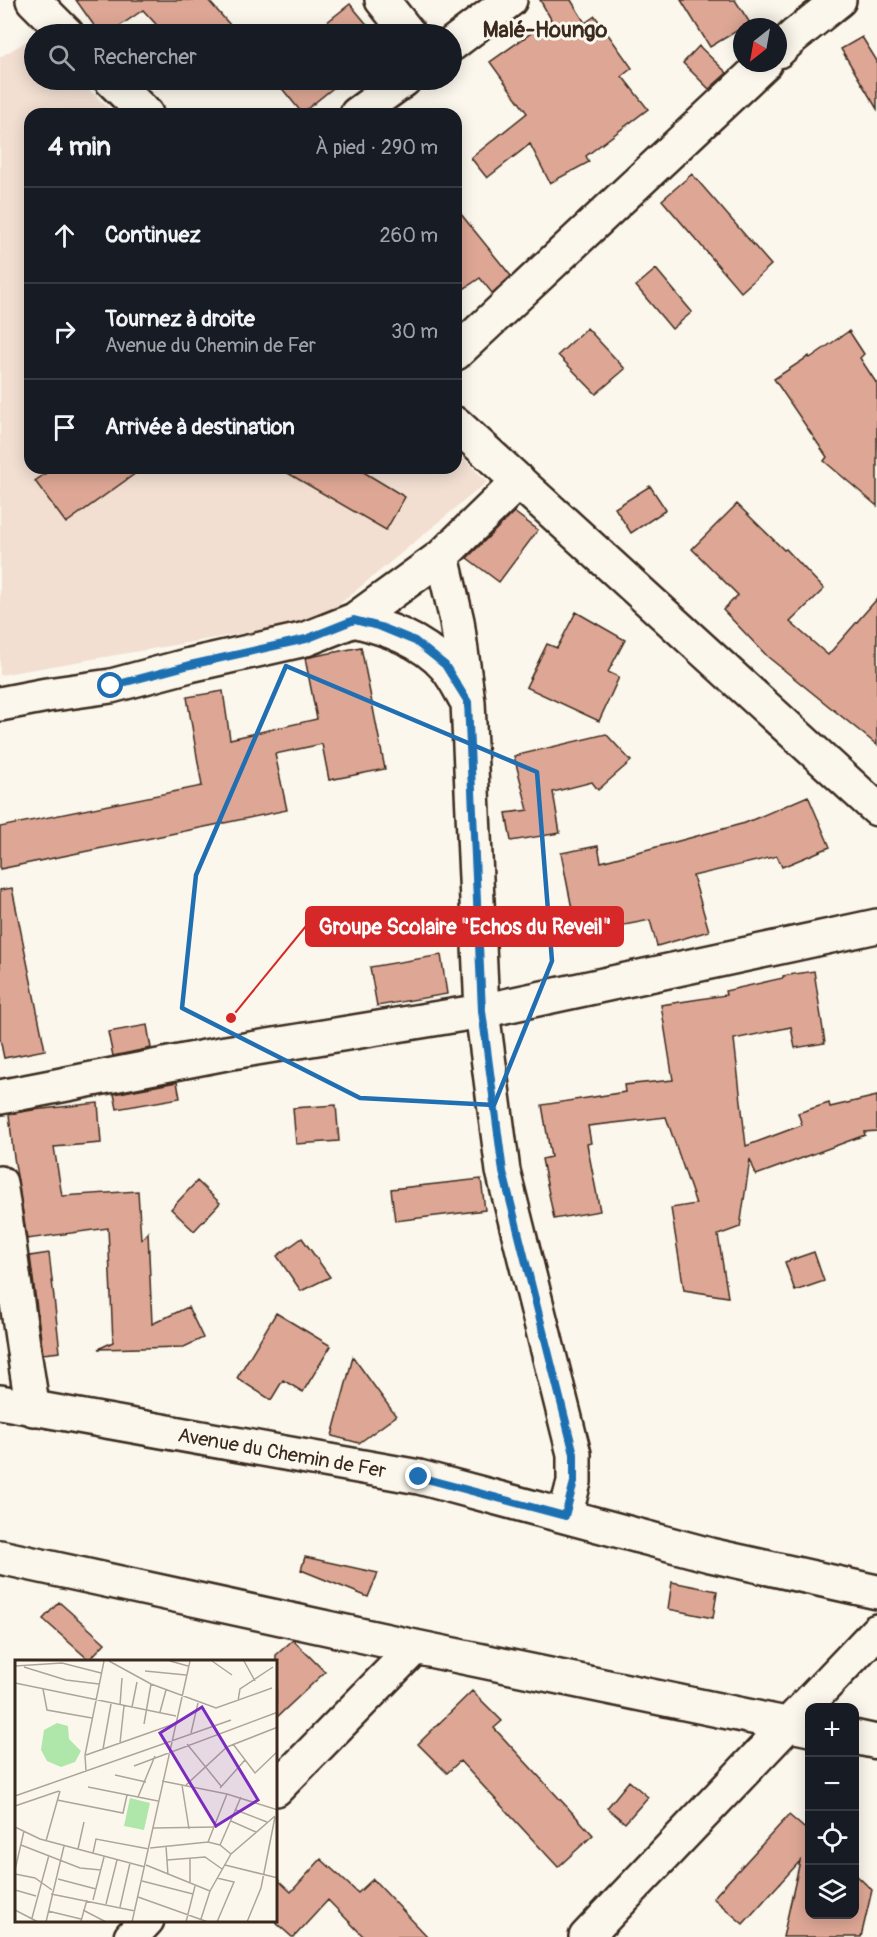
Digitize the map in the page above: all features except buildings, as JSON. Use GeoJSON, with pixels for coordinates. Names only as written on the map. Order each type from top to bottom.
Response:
{"type":"FeatureCollection","features":[{"type":"Feature","properties":{"kind":"street"},"geometry":{"type":"LineString","coordinates":[[33,0],[57,24]]}},
{"type":"Feature","properties":{"kind":"street"},"geometry":{"type":"LineString","coordinates":[[382,0],[401,24]]}},
{"type":"Feature","properties":{"kind":"street"},"geometry":{"type":"LineString","coordinates":[[462,36],[510,0]]}},
{"type":"Feature","properties":{"kind":"street"},"geometry":{"type":"LineString","coordinates":[[787,43],[839,0]]}},
{"type":"Feature","properties":{"kind":"street"},"geometry":{"type":"LineString","coordinates":[[462,347],[755,72]]}},
{"type":"Feature","properties":{"kind":"street"},"geometry":{"type":"LineString","coordinates":[[121,90],[140,108]]}},
{"type":"Feature","properties":{"kind":"street"},"geometry":{"type":"LineString","coordinates":[[365,108],[390,90]]}},
{"type":"Feature","properties":{"kind":"street"},"geometry":{"type":"LineString","coordinates":[[462,429],[877,809]]}},
{"type":"Feature","properties":{"kind":"street"},"geometry":{"type":"LineString","coordinates":[[0,704],[111,686],[190,665],[306,639],[354,620],[442,556],[519,481]]}},
{"type":"Feature","properties":{"kind":"street"},"geometry":{"type":"LineString","coordinates":[[442,556],[457,621],[468,702],[482,1011],[503,1172],[574,1454],[574,1482],[565,1516]]}},
{"type":"Feature","properties":{"kind":"street"},"geometry":{"type":"LineString","coordinates":[[354,620],[381,627],[415,641],[445,665],[468,702]]}},
{"type":"Feature","properties":{"kind":"street"},"geometry":{"type":"LineString","coordinates":[[0,1097],[226,1053],[482,1011],[877,926]]}},
{"type":"Feature","properties":{"kind":"street"},"geometry":{"type":"LineString","coordinates":[[0,1183],[33,1408]]}},
{"type":"Feature","properties":{"kind":"street","name":"Avenue du Chemin de Fer"},"geometry":{"type":"LineString","coordinates":[[0,1402],[419,1477],[710,1555],[877,1592]]}},
{"type":"Feature","properties":{"kind":"street"},"geometry":{"type":"LineString","coordinates":[[0,1557],[799,1727]]}},
{"type":"Feature","properties":{"kind":"street"},"geometry":{"type":"LineString","coordinates":[[586,1937],[799,1727],[877,1631]]}},
{"type":"Feature","properties":{"kind":"street"},"geometry":{"type":"LineString","coordinates":[[278,1787],[415,1647]]}},
{"type":"Feature","properties":{"kind":"street"},"geometry":{"type":"LineString","coordinates":[[859,1738],[877,1742]]}},
{"type":"Feature","properties":{"kind":"street"},"geometry":{"type":"LineString","coordinates":[[131,1937],[145,1922]]}},
{"type":"Feature","properties":{"kind":"highlighted area"},"geometry":{"type":"Polygon","coordinates":[[[286,666],[537,772],[552,961],[494,1105],[360,1098],[182,1008],[196,875],[286,666]]]}},
{"type":"Feature","properties":{"kind":"shaded area"},"geometry":{"type":"Polygon","coordinates":[[[24,43],[24,90],[89,90],[108,108],[24,108],[24,474],[462,474],[462,457],[487,482],[335,608],[302,623],[0,675],[0,57],[24,43]]]}},
{"type":"Feature","properties":{"kind":"place","name":"Groupe Scolaire \"Echos du Reveil\""},"geometry":{"type":"Point","coordinates":[231,1018]}},
{"type":"Feature","properties":{"kind":"district","name":"Malé-Houngo"},"geometry":{"type":"Point","coordinates":[545,30]}},
{"type":"Feature","properties":{"kind":"route"},"geometry":{"type":"LineString","coordinates":[[111,686],[190,665],[306,639],[354,620],[381,627],[415,641],[445,665],[468,702],[482,1011],[503,1172],[574,1454],[574,1482],[565,1516],[419,1477]]}}]}
